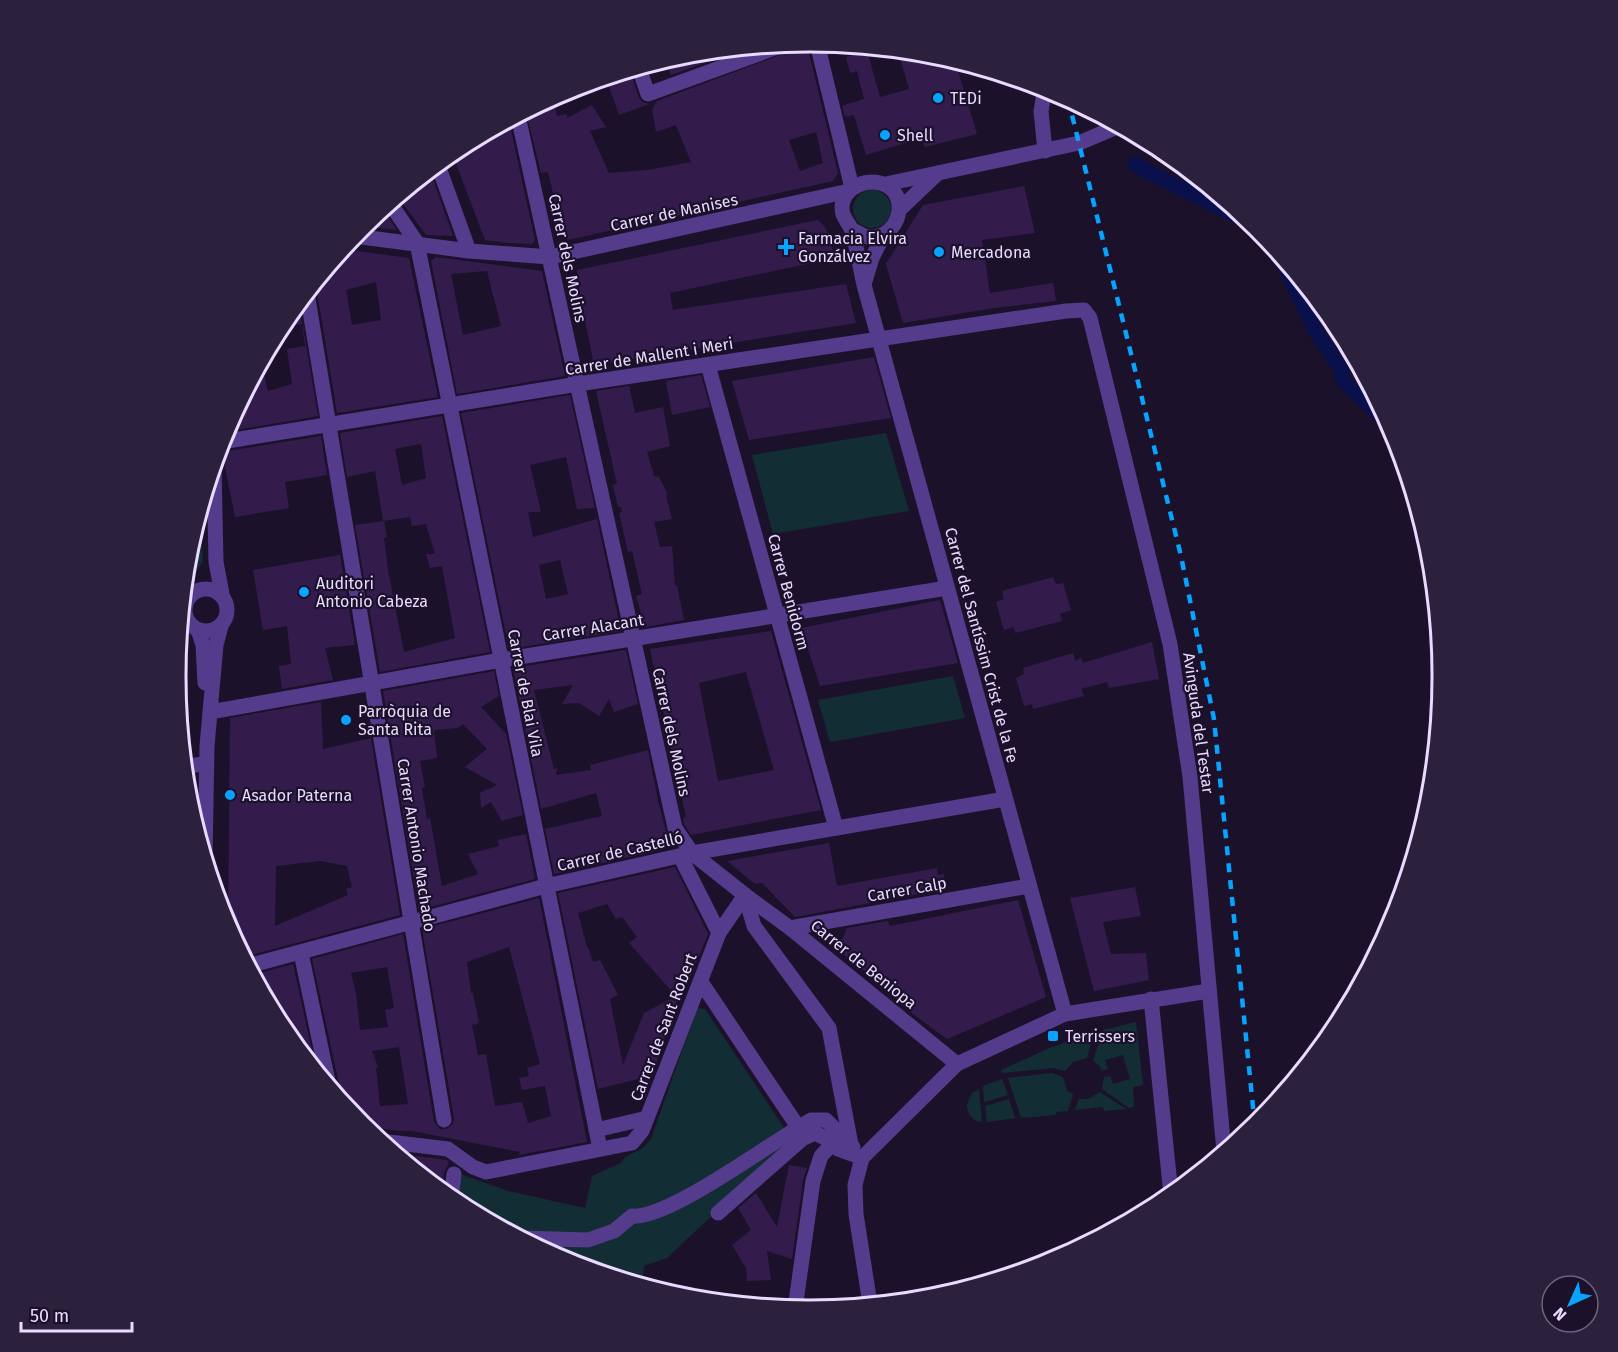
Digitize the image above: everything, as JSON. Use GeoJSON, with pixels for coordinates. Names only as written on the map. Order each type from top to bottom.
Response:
{"type":"FeatureCollection","features":[{"type":"Feature","properties":{"kind":"street"},"geometry":{"type":"LineString","coordinates":[[819,52],[851,189]]}},
{"type":"Feature","properties":{"kind":"street"},"geometry":{"type":"LineString","coordinates":[[642,76],[648,94],[726,58]]}},
{"type":"Feature","properties":{"kind":"street"},"geometry":{"type":"LineString","coordinates":[[1043,98],[1041,111],[1045,151]]}},
{"type":"Feature","properties":{"kind":"street","name":"Carrer dels Molins"},"geometry":{"type":"LineString","coordinates":[[520,124],[675,828],[719,933]]}},
{"type":"Feature","properties":{"kind":"street"},"geometry":{"type":"LineString","coordinates":[[884,234],[867,237],[851,229],[843,214],[844,202],[851,189],[870,180],[886,184],[1045,151],[1079,143],[1110,130]]}},
{"type":"Feature","properties":{"kind":"street"},"geometry":{"type":"LineString","coordinates":[[900,209],[940,171]]}},
{"type":"Feature","properties":{"kind":"street"},"geometry":{"type":"LineString","coordinates":[[441,173],[469,251]]}},
{"type":"Feature","properties":{"kind":"street"},"geometry":{"type":"LineString","coordinates":[[864,285],[872,258],[884,234],[896,224],[900,209],[896,195],[886,184]]}},
{"type":"Feature","properties":{"kind":"street","name":"Carrer de Manises"},"geometry":{"type":"LineString","coordinates":[[366,237],[469,251],[550,257],[807,201],[851,189]]}},
{"type":"Feature","properties":{"kind":"street"},"geometry":{"type":"LineString","coordinates":[[807,201],[843,214]]}},
{"type":"Feature","properties":{"kind":"street"},"geometry":{"type":"LineString","coordinates":[[394,210],[417,243]]}},
{"type":"Feature","properties":{"kind":"street","name":"Carrer del Santíssim Crist de la Fe"},"geometry":{"type":"LineString","coordinates":[[851,229],[864,285],[1065,1014]]}},
{"type":"Feature","properties":{"kind":"street","name":"Carrer de Blai Vila"},"geometry":{"type":"LineString","coordinates":[[417,243],[600,1149]]}},
{"type":"Feature","properties":{"kind":"street","name":"Carrer Antonio Machado"},"geometry":{"type":"LineString","coordinates":[[309,304],[444,1120]]}},
{"type":"Feature","properties":{"kind":"street","name":"Carrer de Mallent i Meri"},"geometry":{"type":"LineString","coordinates":[[232,440],[879,338],[1084,310]]}},
{"type":"Feature","properties":{"kind":"street","name":"Avinguda del Testar"},"geometry":{"type":"LineString","coordinates":[[1084,310],[1090,318],[1170,644],[1190,777],[1223,1142]]}},
{"type":"Feature","properties":{"kind":"street","name":"Carrer Benidorm"},"geometry":{"type":"LineString","coordinates":[[708,365],[836,828]]}},
{"type":"Feature","properties":{"kind":"street"},"geometry":{"type":"LineString","coordinates":[[205,830],[207,746],[216,645],[221,626],[227,616],[228,604],[222,594],[216,562],[215,491]]}},
{"type":"Feature","properties":{"kind":"street"},"geometry":{"type":"LineString","coordinates":[[191,594],[198,589],[216,562]]}},
{"type":"Feature","properties":{"kind":"street"},"geometry":{"type":"LineString","coordinates":[[198,589],[211,588],[222,594]]}},
{"type":"Feature","properties":{"kind":"street","name":"Carrer Alacant"},"geometry":{"type":"LineString","coordinates":[[210,712],[372,685],[501,660],[947,588]]}},
{"type":"Feature","properties":{"kind":"street"},"geometry":{"type":"LineString","coordinates":[[188,622],[198,630],[210,632],[221,626]]}},
{"type":"Feature","properties":{"kind":"street"},"geometry":{"type":"LineString","coordinates":[[198,630],[203,645],[207,746]]}},
{"type":"Feature","properties":{"kind":"street"},"geometry":{"type":"LineString","coordinates":[[192,765],[206,764]]}},
{"type":"Feature","properties":{"kind":"street","name":"Carrer de Castelló"},"geometry":{"type":"LineString","coordinates":[[256,964],[546,886],[686,854],[1005,799]]}},
{"type":"Feature","properties":{"kind":"street","name":"Carrer dels Molins"},"geometry":{"type":"LineString","coordinates":[[686,854],[745,896]]}},
{"type":"Feature","properties":{"kind":"street","name":"Carrer Calp"},"geometry":{"type":"LineString","coordinates":[[790,928],[1029,886]]}},
{"type":"Feature","properties":{"kind":"street"},"geometry":{"type":"LineString","coordinates":[[745,896],[754,927],[829,1028],[851,1145]]}},
{"type":"Feature","properties":{"kind":"street","name":"Carrer de Beniopa"},"geometry":{"type":"LineString","coordinates":[[745,896],[790,928],[957,1064]]}},
{"type":"Feature","properties":{"kind":"street","name":"Carrer de Sant Robert"},"geometry":{"type":"LineString","coordinates":[[600,1149],[633,1143],[642,1131],[719,933],[745,896]]}},
{"type":"Feature","properties":{"kind":"street"},"geometry":{"type":"LineString","coordinates":[[301,953],[326,1070]]}},
{"type":"Feature","properties":{"kind":"street"},"geometry":{"type":"LineString","coordinates":[[701,981],[798,1127]]}},
{"type":"Feature","properties":{"kind":"street"},"geometry":{"type":"LineString","coordinates":[[869,1296],[855,1195],[855,1185],[862,1158],[957,1064],[1065,1014],[1209,991]]}},
{"type":"Feature","properties":{"kind":"street"},"geometry":{"type":"LineString","coordinates":[[1151,999],[1170,1184]]}},
{"type":"Feature","properties":{"kind":"street"},"geometry":{"type":"LineString","coordinates":[[596,1130],[647,1118]]}},
{"type":"Feature","properties":{"kind":"street"},"geometry":{"type":"LineString","coordinates":[[541,1239],[588,1240],[614,1231],[632,1216],[641,1217],[684,1199],[811,1119],[826,1120],[862,1158]]}},
{"type":"Feature","properties":{"kind":"street"},"geometry":{"type":"LineString","coordinates":[[718,1213],[802,1139],[815,1133],[838,1149],[862,1158]]}},
{"type":"Feature","properties":{"kind":"street"},"geometry":{"type":"LineString","coordinates":[[396,1143],[448,1149],[473,1167],[486,1172],[600,1149]]}},
{"type":"Feature","properties":{"kind":"street"},"geometry":{"type":"LineString","coordinates":[[796,1299],[813,1181],[821,1156],[832,1144]]}},
{"type":"Feature","properties":{"kind":"street"},"geometry":{"type":"LineString","coordinates":[[452,1187],[454,1174]]}},
{"type":"Feature","properties":{"kind":"shaded area"},"geometry":{"type":"Polygon","coordinates":[[[872,190],[879,191],[885,196],[890,202],[890,216],[885,222],[879,227],[872,228],[865,227],[859,222],[854,216],[853,209],[854,202],[859,196],[865,191],[872,190]]]}},
{"type":"Feature","properties":{"kind":"shaded area"},"geometry":{"type":"Polygon","coordinates":[[[886,433],[909,511],[773,534],[752,455],[886,433]]]}},
{"type":"Feature","properties":{"kind":"shaded area"},"geometry":{"type":"Polygon","coordinates":[[[201,538],[203,561],[194,575],[201,538]]]}},
{"type":"Feature","properties":{"kind":"shaded area"},"geometry":{"type":"Polygon","coordinates":[[[953,676],[965,718],[830,742],[818,700],[953,676]]]}},
{"type":"Feature","properties":{"kind":"shaded area"},"geometry":{"type":"Polygon","coordinates":[[[697,1008],[705,1009],[792,1140],[667,1258],[644,1266],[643,1276],[570,1252],[533,1235],[497,1216],[458,1191],[460,1174],[508,1191],[585,1208],[592,1176],[621,1163],[625,1157],[643,1148],[651,1139],[697,1008]]]}},
{"type":"Feature","properties":{"kind":"shaded area"},"geometry":{"type":"Polygon","coordinates":[[[1136,1022],[1143,1085],[1133,1087],[1134,1107],[1129,1108],[1102,1089],[1104,1077],[1110,1076],[1113,1084],[1130,1079],[1123,1055],[1105,1060],[1108,1069],[1102,1071],[1093,1061],[1103,1030],[1136,1022]]]}},
{"type":"Feature","properties":{"kind":"shaded area"},"geometry":{"type":"Polygon","coordinates":[[[1094,1033],[1087,1058],[1073,1062],[1065,1071],[1053,1068],[1002,1073],[1001,1070],[1052,1047],[1094,1033]]]}},
{"type":"Feature","properties":{"kind":"shaded area"},"geometry":{"type":"Polygon","coordinates":[[[1052,1073],[1063,1077],[1067,1091],[1073,1094],[1068,1111],[1056,1112],[1056,1115],[1021,1118],[1008,1078],[1052,1073]]]}},
{"type":"Feature","properties":{"kind":"shaded area"},"geometry":{"type":"Polygon","coordinates":[[[1002,1079],[1008,1095],[984,1102],[983,1086],[1002,1079]]]}},
{"type":"Feature","properties":{"kind":"shaded area"},"geometry":{"type":"Polygon","coordinates":[[[979,1089],[982,1122],[973,1119],[967,1107],[972,1093],[979,1089]]]}},
{"type":"Feature","properties":{"kind":"shaded area"},"geometry":{"type":"Polygon","coordinates":[[[1100,1092],[1126,1109],[1104,1111],[1103,1107],[1075,1110],[1079,1099],[1088,1099],[1100,1092]]]}},
{"type":"Feature","properties":{"kind":"shaded area"},"geometry":{"type":"Polygon","coordinates":[[[1009,1099],[1015,1118],[987,1122],[985,1106],[1009,1099]]]}},
{"type":"Feature","properties":{"kind":"building"},"geometry":{"type":"Polygon","coordinates":[[[809,52],[838,173],[833,181],[568,240],[563,236],[548,172],[541,173],[528,120],[555,107],[557,116],[566,114],[567,118],[592,105],[606,127],[590,131],[609,173],[647,170],[691,162],[676,125],[656,132],[652,110],[657,101],[785,53],[809,52]],[[816,132],[789,140],[800,171],[823,163],[816,132]]]}},
{"type":"Feature","properties":{"kind":"building"},"geometry":{"type":"Polygon","coordinates":[[[855,54],[868,56],[880,97],[909,89],[900,60],[958,71],[977,134],[925,147],[922,138],[866,155],[854,115],[845,117],[842,106],[864,99],[857,71],[850,73],[846,57],[855,54]]]}},
{"type":"Feature","properties":{"kind":"building"},"geometry":{"type":"Polygon","coordinates":[[[711,61],[671,75],[668,69],[711,61]]]}},
{"type":"Feature","properties":{"kind":"building"},"geometry":{"type":"Polygon","coordinates":[[[633,79],[639,98],[642,102],[649,104],[619,115],[609,86],[633,79]]]}},
{"type":"Feature","properties":{"kind":"building"},"geometry":{"type":"Polygon","coordinates":[[[511,129],[535,240],[532,244],[485,240],[456,163],[511,129]]]}},
{"type":"Feature","properties":{"kind":"building"},"geometry":{"type":"Polygon","coordinates":[[[433,179],[453,236],[426,235],[403,203],[433,179]]]}},
{"type":"Feature","properties":{"kind":"building","name":"Mercadona"},"geometry":{"type":"Polygon","coordinates":[[[1024,186],[1035,233],[982,240],[990,293],[1053,283],[1056,301],[994,308],[903,323],[886,264],[923,205],[1024,186]]]}},
{"type":"Feature","properties":{"kind":"building"},"geometry":{"type":"Polygon","coordinates":[[[388,217],[397,230],[376,228],[388,217]]]}},
{"type":"Feature","properties":{"kind":"building"},"geometry":{"type":"Polygon","coordinates":[[[818,220],[825,227],[835,258],[670,293],[673,310],[846,284],[856,323],[594,365],[583,311],[581,311],[577,270],[818,220]]]}},
{"type":"Feature","properties":{"kind":"building"},"geometry":{"type":"Polygon","coordinates":[[[354,250],[409,258],[438,397],[337,413],[317,292],[354,250]],[[376,282],[346,290],[352,325],[381,320],[376,282]]]}},
{"type":"Feature","properties":{"kind":"building"},"geometry":{"type":"Polygon","coordinates":[[[436,257],[542,271],[565,376],[457,394],[431,261],[436,257]],[[487,271],[451,274],[463,335],[501,326],[487,271]]]}},
{"type":"Feature","properties":{"kind":"building"},"geometry":{"type":"Polygon","coordinates":[[[301,315],[318,416],[236,430],[263,375],[268,391],[292,384],[287,349],[305,346],[302,324],[294,325],[301,315]]]}},
{"type":"Feature","properties":{"kind":"building"},"geometry":{"type":"Polygon","coordinates":[[[874,357],[891,418],[749,440],[732,381],[874,357]]]}},
{"type":"Feature","properties":{"kind":"building"},"geometry":{"type":"Polygon","coordinates":[[[701,375],[710,407],[672,415],[666,381],[701,375]]]}},
{"type":"Feature","properties":{"kind":"building"},"geometry":{"type":"Polygon","coordinates":[[[629,386],[635,413],[663,407],[670,446],[647,452],[654,476],[659,477],[668,495],[666,495],[672,519],[654,522],[660,547],[672,546],[675,586],[677,585],[684,620],[645,627],[636,596],[642,594],[632,551],[628,552],[619,513],[622,512],[621,507],[618,507],[613,485],[617,484],[596,391],[629,386]]]}},
{"type":"Feature","properties":{"kind":"building"},"geometry":{"type":"Polygon","coordinates":[[[570,395],[595,508],[577,509],[566,457],[530,465],[541,512],[528,512],[533,537],[597,519],[621,631],[509,649],[461,413],[570,395]],[[560,560],[539,565],[546,599],[568,594],[560,560]]]}},
{"type":"Feature","properties":{"kind":"building"},"geometry":{"type":"Polygon","coordinates":[[[442,416],[490,652],[380,672],[355,525],[384,521],[388,570],[404,652],[455,638],[442,566],[430,568],[426,554],[435,554],[426,524],[412,526],[410,517],[383,521],[375,471],[347,477],[340,433],[442,416]],[[421,444],[395,449],[402,485],[426,478],[421,444]]]}},
{"type":"Feature","properties":{"kind":"building"},"geometry":{"type":"Polygon","coordinates":[[[321,436],[327,475],[285,482],[289,508],[235,517],[224,462],[228,451],[321,436]]]}},
{"type":"Feature","properties":{"kind":"building","name":"Auditori Antonio Cabeza"},"geometry":{"type":"Polygon","coordinates":[[[340,555],[355,645],[325,648],[333,680],[282,689],[279,666],[291,664],[287,626],[263,630],[253,570],[340,555]]]}},
{"type":"Feature","properties":{"kind":"building"},"geometry":{"type":"Polygon","coordinates":[[[1053,577],[1056,584],[1063,583],[1071,610],[1060,614],[1062,621],[1015,633],[1014,627],[1004,630],[996,602],[1004,599],[1002,591],[1053,577]]]}},
{"type":"Feature","properties":{"kind":"building"},"geometry":{"type":"Polygon","coordinates":[[[940,600],[958,663],[820,686],[801,628],[940,600]]]}},
{"type":"Feature","properties":{"kind":"building"},"geometry":{"type":"Polygon","coordinates":[[[771,631],[821,810],[691,835],[684,824],[683,818],[686,817],[650,649],[771,631]],[[746,672],[699,683],[718,781],[774,770],[746,672]]]}},
{"type":"Feature","properties":{"kind":"building"},"geometry":{"type":"Polygon","coordinates":[[[187,635],[188,721],[185,676],[187,635]]]}},
{"type":"Feature","properties":{"kind":"building"},"geometry":{"type":"Polygon","coordinates":[[[1152,642],[1159,679],[1109,688],[1107,682],[1081,689],[1084,696],[1033,709],[1032,704],[1024,706],[1016,678],[1024,674],[1023,668],[1073,653],[1075,661],[1081,658],[1083,663],[1152,642]]]}},
{"type":"Feature","properties":{"kind":"building"},"geometry":{"type":"Polygon","coordinates":[[[626,650],[638,704],[614,712],[609,699],[599,716],[579,703],[562,704],[573,685],[534,690],[554,769],[557,768],[556,775],[591,770],[590,765],[648,750],[658,801],[666,831],[671,839],[654,844],[655,851],[554,874],[545,829],[602,816],[596,793],[541,809],[513,668],[626,650]]]}},
{"type":"Feature","properties":{"kind":"building"},"geometry":{"type":"Polygon","coordinates":[[[494,671],[499,696],[481,707],[506,734],[523,815],[502,821],[491,802],[481,808],[480,793],[497,785],[465,767],[487,749],[463,724],[458,728],[434,730],[437,758],[420,761],[425,787],[422,788],[427,819],[430,818],[442,886],[478,874],[468,854],[499,846],[498,840],[526,834],[535,879],[419,910],[383,691],[494,671]]]}},
{"type":"Feature","properties":{"kind":"building"},"geometry":{"type":"Polygon","coordinates":[[[321,702],[323,749],[371,738],[400,915],[252,955],[228,902],[230,718],[321,702]],[[320,861],[276,866],[275,926],[348,895],[346,889],[352,887],[347,866],[320,861]]]}},
{"type":"Feature","properties":{"kind":"building"},"geometry":{"type":"Polygon","coordinates":[[[829,843],[837,886],[937,868],[938,875],[944,874],[945,889],[795,917],[762,883],[755,884],[727,861],[829,843]]]}},
{"type":"Feature","properties":{"kind":"building"},"geometry":{"type":"Polygon","coordinates":[[[675,867],[708,934],[678,999],[644,1099],[638,1079],[598,1089],[558,893],[675,867]],[[607,904],[578,913],[593,962],[600,960],[618,995],[610,999],[623,1065],[644,1013],[676,996],[629,943],[637,937],[622,917],[616,919],[607,904]]]}},
{"type":"Feature","properties":{"kind":"building"},"geometry":{"type":"Polygon","coordinates":[[[1135,887],[1141,916],[1103,922],[1111,954],[1146,953],[1149,980],[1094,991],[1070,898],[1135,887]]]}},
{"type":"Feature","properties":{"kind":"building"},"geometry":{"type":"Polygon","coordinates":[[[539,898],[587,1142],[519,1155],[520,1152],[412,1131],[380,1128],[338,1085],[312,959],[403,934],[434,1122],[440,1129],[446,1129],[453,1124],[454,1118],[422,929],[539,898]],[[509,947],[467,962],[471,993],[473,993],[479,1023],[472,1025],[478,1055],[486,1054],[495,1106],[522,1102],[528,1123],[551,1116],[545,1086],[522,1090],[519,1078],[529,1076],[527,1068],[540,1064],[509,947]],[[387,967],[351,973],[360,1030],[388,1027],[385,1010],[394,1008],[387,967]],[[399,1047],[372,1051],[378,1067],[376,1068],[380,1106],[408,1104],[399,1047]]]}},
{"type":"Feature","properties":{"kind":"building"},"geometry":{"type":"Polygon","coordinates":[[[1018,900],[1046,997],[947,1039],[909,1011],[913,1010],[838,950],[847,928],[888,921],[890,926],[1018,900]]]}},
{"type":"Feature","properties":{"kind":"building"},"geometry":{"type":"Polygon","coordinates":[[[293,964],[313,1054],[269,988],[261,973],[293,964]]]}},
{"type":"Feature","properties":{"kind":"building"},"geometry":{"type":"Polygon","coordinates":[[[410,1155],[446,1160],[449,1162],[443,1181],[410,1155]]]}},
{"type":"Feature","properties":{"kind":"building"},"geometry":{"type":"Polygon","coordinates":[[[789,1165],[807,1168],[803,1180],[792,1259],[767,1251],[771,1280],[747,1281],[746,1268],[732,1245],[751,1230],[738,1208],[756,1193],[777,1227],[789,1165]]]}},
{"type":"Feature","properties":{"kind":"waterway"},"geometry":{"type":"LineString","coordinates":[[1135,164],[1221,208]]}},
{"type":"Feature","properties":{"kind":"waterway"},"geometry":{"type":"LineString","coordinates":[[1292,281],[1316,332],[1341,369],[1343,381],[1371,407]]}},
{"type":"Feature","properties":{"kind":"railway"},"geometry":{"type":"LineString","coordinates":[[1071,110],[1181,556],[1214,719],[1254,1113]]}},
{"type":"Feature","properties":{"kind":"place","name":"TEDi"},"geometry":{"type":"Point","coordinates":[938,98]}},
{"type":"Feature","properties":{"kind":"place","name":"Shell"},"geometry":{"type":"Point","coordinates":[885,135]}},
{"type":"Feature","properties":{"kind":"place","name":"Farmacia Elvira Gonzálvez"},"geometry":{"type":"Point","coordinates":[786,247]}},
{"type":"Feature","properties":{"kind":"place","name":"Mercadona"},"geometry":{"type":"Point","coordinates":[939,252]}},
{"type":"Feature","properties":{"kind":"place","name":"Auditori Antonio Cabeza"},"geometry":{"type":"Point","coordinates":[304,592]}},
{"type":"Feature","properties":{"kind":"place","name":"Parròquia de Santa Rita"},"geometry":{"type":"Point","coordinates":[346,720]}},
{"type":"Feature","properties":{"kind":"place","name":"Asador Paterna"},"geometry":{"type":"Point","coordinates":[230,795]}},
{"type":"Feature","properties":{"kind":"place","name":"Terrissers"},"geometry":{"type":"Point","coordinates":[1053,1036]}}]}
